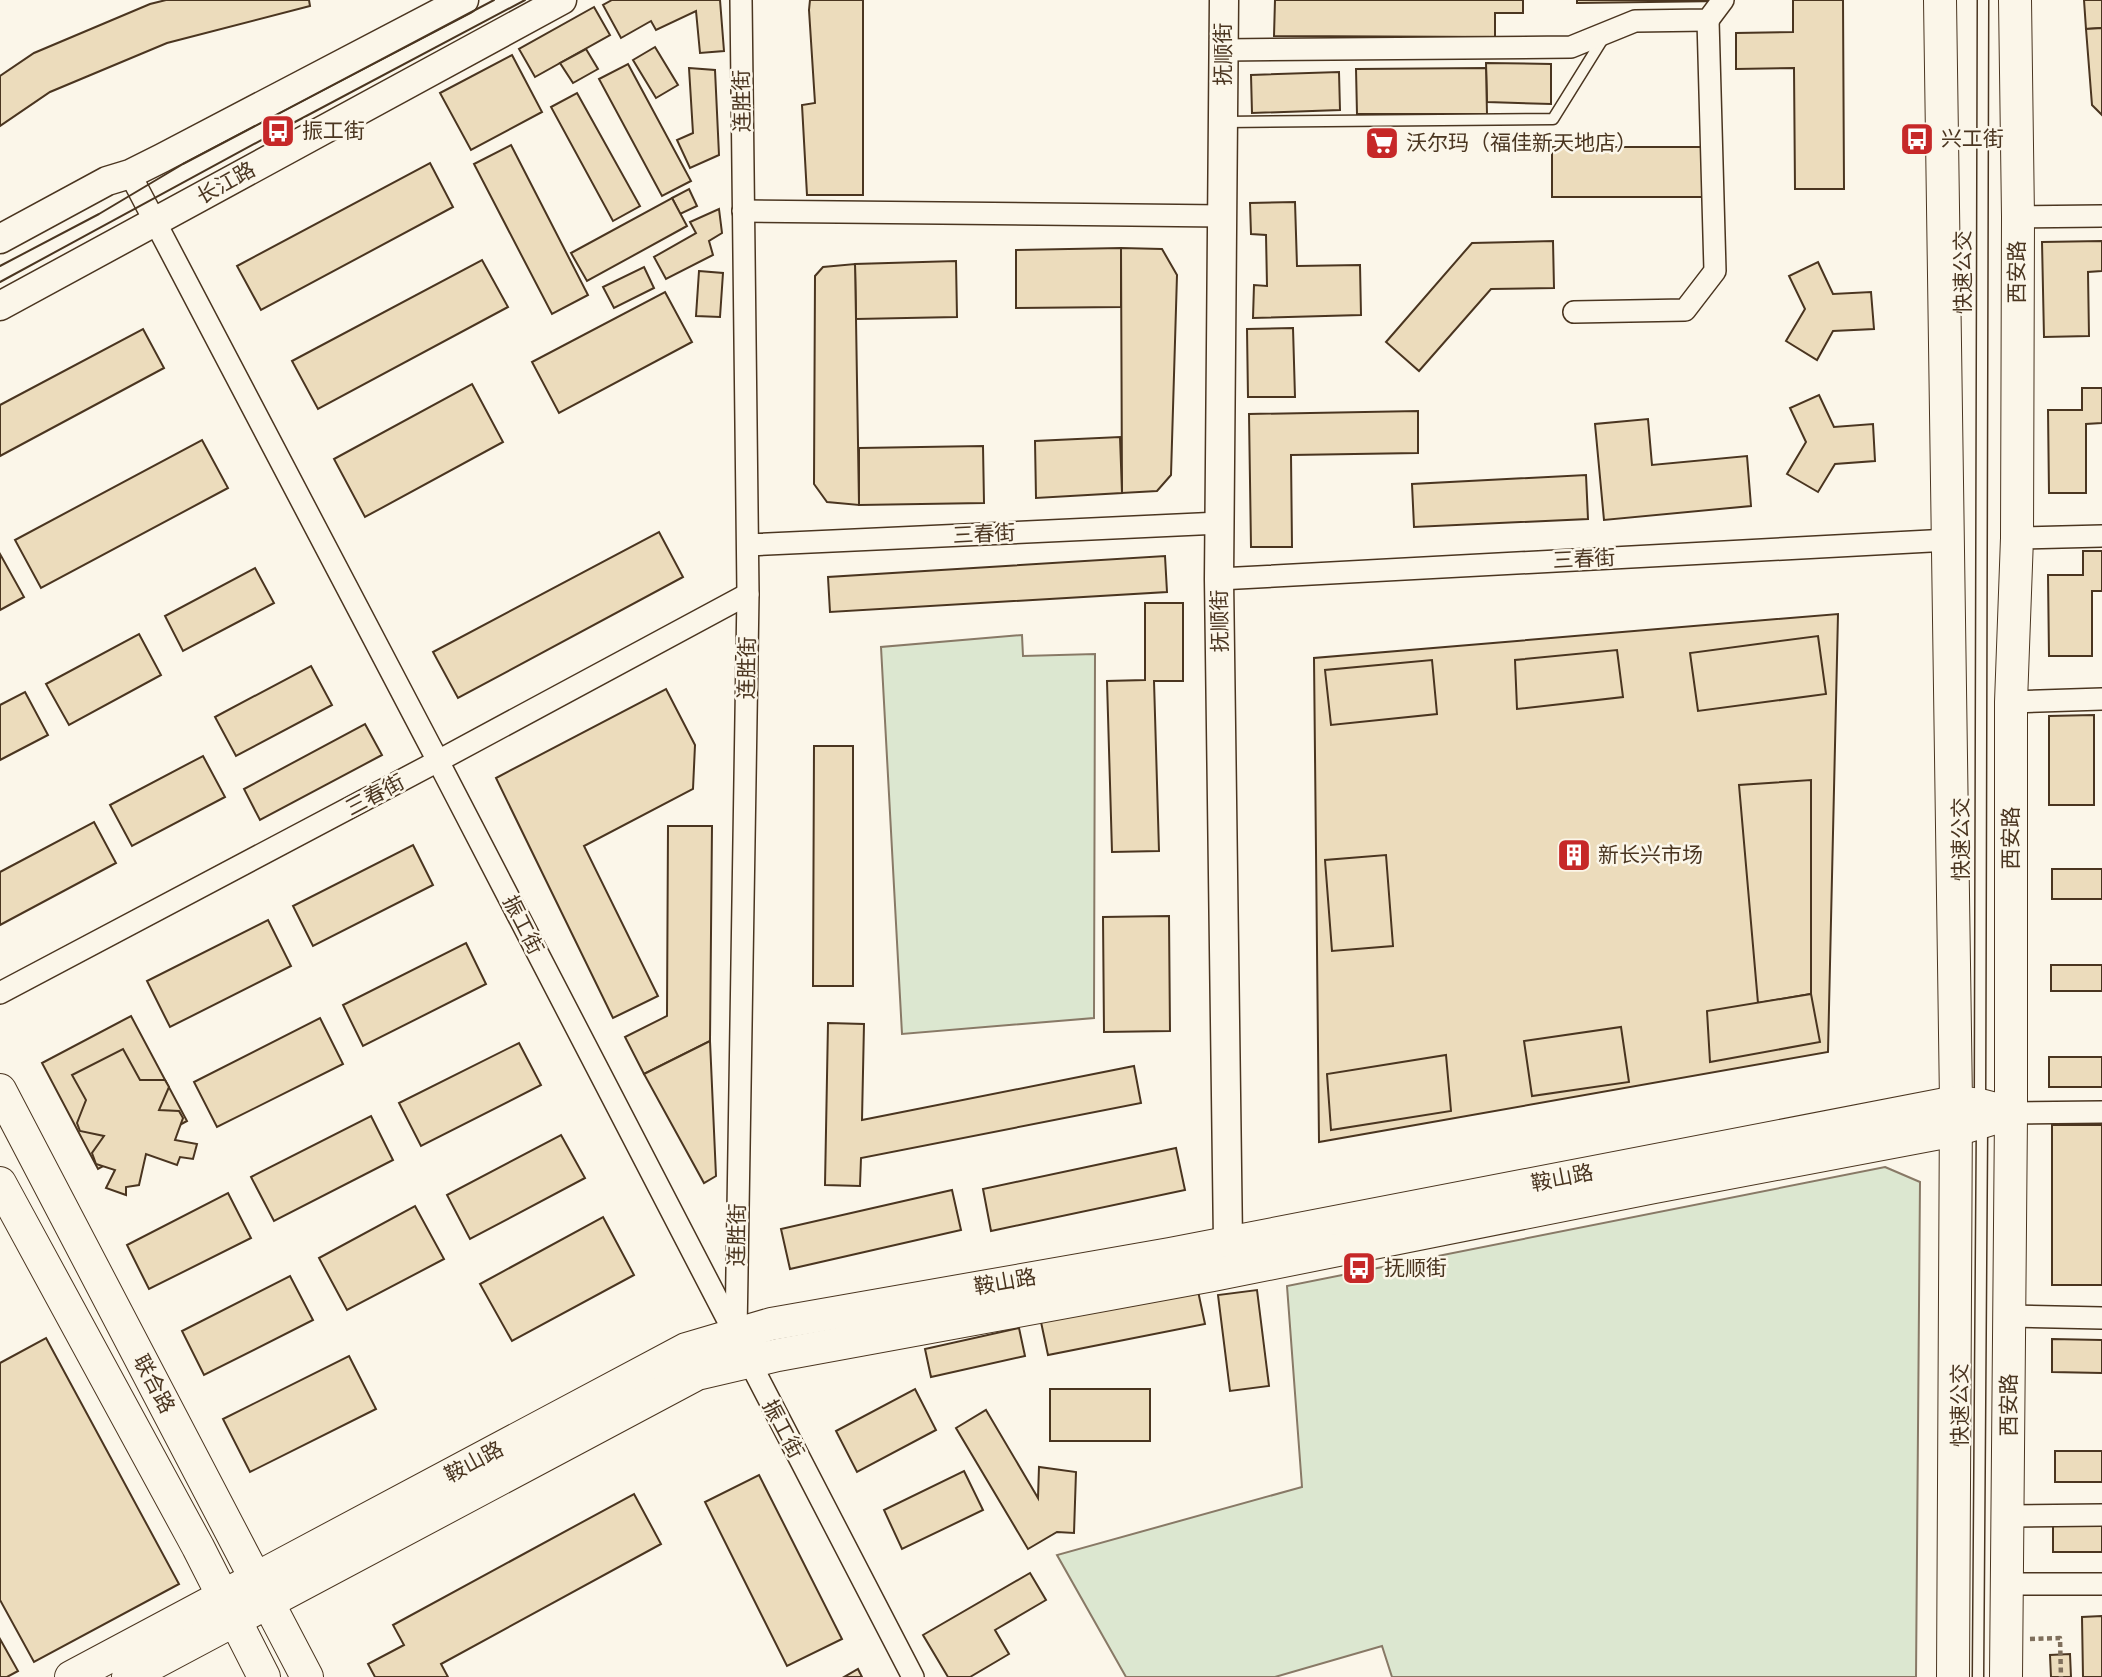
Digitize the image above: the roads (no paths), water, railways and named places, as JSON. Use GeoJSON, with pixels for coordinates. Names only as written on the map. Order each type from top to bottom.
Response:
{"type":"FeatureCollection","features":[{"type":"Feature","properties":{"kind":"main road","name":"西安路"},"geometry":{"type":"LineString","coordinates":[[1940,0],[1949,540],[1977,1115],[2009,1316],[2006,1677]]}},
{"type":"Feature","properties":{"kind":"main road","name":"西安路"},"geometry":{"type":"LineString","coordinates":[[1953,1677],[1977,1115],[2011,702],[2017,538],[2018,217],[2015,0]]}},
{"type":"Feature","properties":{"kind":"main road","name":"联合路"},"geometry":{"type":"LineString","coordinates":[[0,1090],[307,1677]]}},
{"type":"Feature","properties":{"kind":"main road","name":"鞍山路"},"geometry":{"type":"LineString","coordinates":[[742,1349],[771,1324],[1228,1242],[1977,1115]]}},
{"type":"Feature","properties":{"kind":"main road","name":"鞍山路"},"geometry":{"type":"LineString","coordinates":[[71,1677],[229,1608],[686,1349],[742,1349],[1213,1275],[1654,1187],[1977,1115]]}},
{"type":"Feature","properties":{"kind":"main road","name":"联合路"},"geometry":{"type":"LineString","coordinates":[[0,1183],[264,1677]]}},
{"type":"Feature","properties":{"kind":"main road","name":"鞍山路"},"geometry":{"type":"LineString","coordinates":[[128,1677],[229,1608]]}},
{"type":"Feature","properties":{"kind":"street"},"geometry":{"type":"LineString","coordinates":[[0,239],[107,181],[131,174],[464,0]]}},
{"type":"Feature","properties":{"kind":"street","name":"长江路"},"geometry":{"type":"LineString","coordinates":[[0,306],[562,0]]}},
{"type":"Feature","properties":{"kind":"street","name":"连胜街"},"geometry":{"type":"LineString","coordinates":[[741,0],[748,545],[742,1349]]}},
{"type":"Feature","properties":{"kind":"street","name":"抚顺街"},"geometry":{"type":"LineString","coordinates":[[1224,0],[1219,579],[1228,1242]]}},
{"type":"Feature","properties":{"kind":"street"},"geometry":{"type":"LineString","coordinates":[[1574,312],[1685,310],[1715,271],[1709,20],[1723,0]]}},
{"type":"Feature","properties":{"kind":"street"},"geometry":{"type":"LineString","coordinates":[[1223,50],[1571,47],[1635,21],[1709,20]]}},
{"type":"Feature","properties":{"kind":"street","name":"振工街"},"geometry":{"type":"LineString","coordinates":[[131,174],[913,1677]]}},
{"type":"Feature","properties":{"kind":"street"},"geometry":{"type":"LineString","coordinates":[[743,211],[1223,216]]}},
{"type":"Feature","properties":{"kind":"street"},"geometry":{"type":"LineString","coordinates":[[2018,217],[2102,216]]}},
{"type":"Feature","properties":{"kind":"street","name":"三春街"},"geometry":{"type":"LineString","coordinates":[[748,545],[1220,523]]}},
{"type":"Feature","properties":{"kind":"street"},"geometry":{"type":"LineString","coordinates":[[2017,538],[2102,536]]}},
{"type":"Feature","properties":{"kind":"street","name":"三春街"},"geometry":{"type":"LineString","coordinates":[[1219,579],[1949,540]]}},
{"type":"Feature","properties":{"kind":"street","name":"三春街"},"geometry":{"type":"LineString","coordinates":[[0,993],[748,594]]}},
{"type":"Feature","properties":{"kind":"street"},"geometry":{"type":"LineString","coordinates":[[2011,702],[2102,699]]}},
{"type":"Feature","properties":{"kind":"street","name":"鞍山路"},"geometry":{"type":"LineString","coordinates":[[1977,1115],[2102,1112]]}},
{"type":"Feature","properties":{"kind":"street"},"geometry":{"type":"LineString","coordinates":[[2009,1316],[2102,1318]]}},
{"type":"Feature","properties":{"kind":"street"},"geometry":{"type":"LineString","coordinates":[[2008,1516],[2102,1515]]}},
{"type":"Feature","properties":{"kind":"street"},"geometry":{"type":"LineString","coordinates":[[2007,1584],[2102,1584]]}},
{"type":"Feature","properties":{"kind":"lane","name":"快速公交"},"geometry":{"type":"LineString","coordinates":[[1978,1677],[1977,1115],[1983,0]]}},
{"type":"Feature","properties":{"kind":"lane"},"geometry":{"type":"LineString","coordinates":[[1223,122],[1553,119],[1607,32]]}},
{"type":"Feature","properties":{"kind":"tram line"},"geometry":{"type":"LineString","coordinates":[[0,266],[99,214],[183,164],[494,0]]}},
{"type":"Feature","properties":{"kind":"tram line"},"geometry":{"type":"LineString","coordinates":[[0,282],[525,0]]}},
{"type":"Feature","properties":{"kind":"place","name":"振工街"},"geometry":{"type":"Point","coordinates":[278,131]}},
{"type":"Feature","properties":{"kind":"place","name":"兴工街"},"geometry":{"type":"Point","coordinates":[1917,139]}},
{"type":"Feature","properties":{"kind":"place","name":"沃尔玛（福佳新天地店）"},"geometry":{"type":"Point","coordinates":[1382,143]}},
{"type":"Feature","properties":{"kind":"place","name":"新长兴市场"},"geometry":{"type":"Point","coordinates":[1574,855]}},
{"type":"Feature","properties":{"kind":"place","name":"抚顺街"},"geometry":{"type":"Point","coordinates":[1359,1268]}}]}
